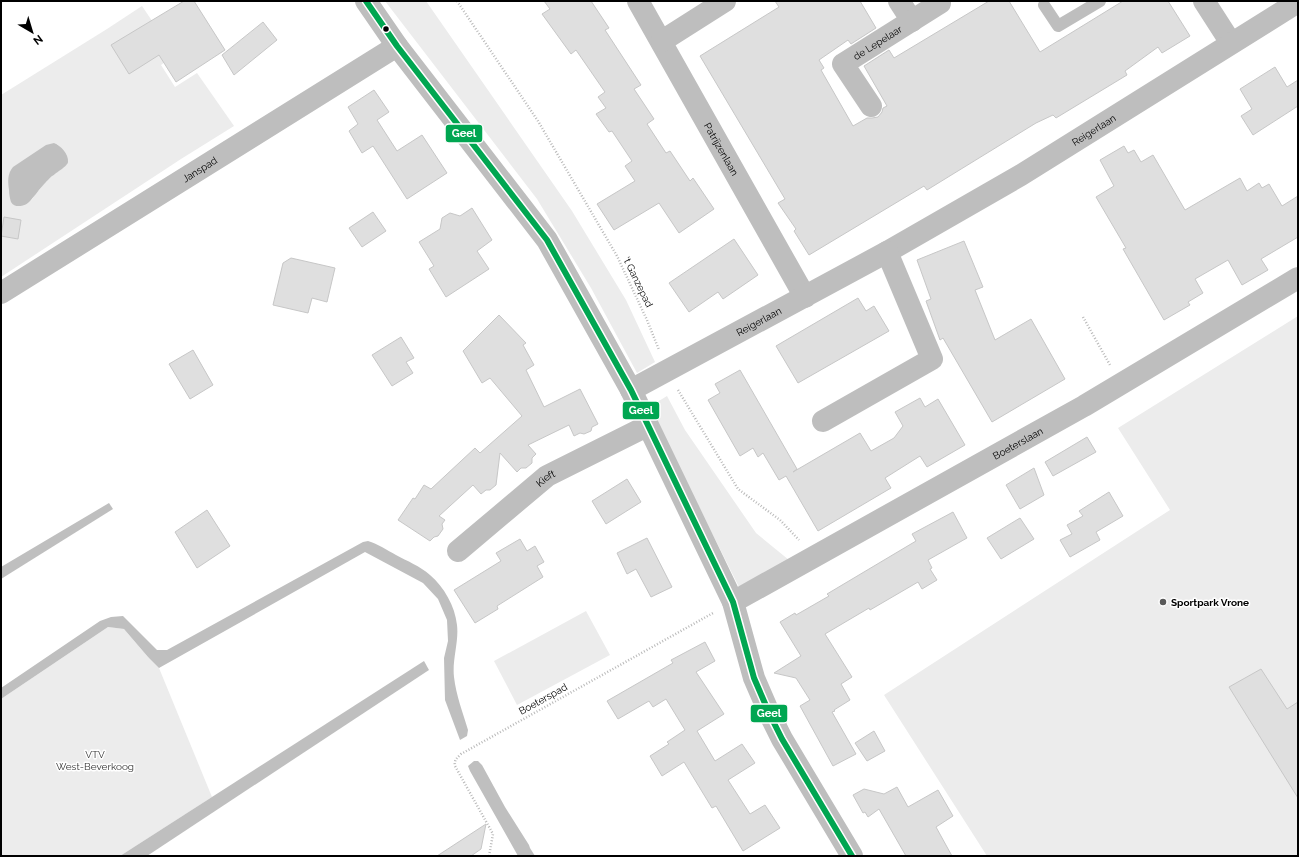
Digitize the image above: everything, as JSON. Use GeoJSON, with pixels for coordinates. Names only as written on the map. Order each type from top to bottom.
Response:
{"type":"FeatureCollection","features":[{"type":"Feature","properties":{"kind":"street"},"geometry":{"type":"LineString","coordinates":[[366,1],[398,46],[547,240],[631,390],[733,602],[754,678],[770,715],[782,739],[852,856]]}},
{"type":"Feature","properties":{"kind":"street","name":"Patrijzenlaan"},"geometry":{"type":"LineString","coordinates":[[638,1],[662,41],[805,297]]}},
{"type":"Feature","properties":{"kind":"street"},"geometry":{"type":"LineString","coordinates":[[662,41],[725,1]]}},
{"type":"Feature","properties":{"kind":"street","name":"de Lepelaar"},"geometry":{"type":"LineString","coordinates":[[899,1],[912,22]]}},
{"type":"Feature","properties":{"kind":"street"},"geometry":{"type":"LineString","coordinates":[[1204,1],[1231,43]]}},
{"type":"Feature","properties":{"kind":"street","name":"Reigerlaan"},"geometry":{"type":"LineString","coordinates":[[631,390],[887,252],[1021,175],[1298,2]]}},
{"type":"Feature","properties":{"kind":"street","name":"de Lepelaar"},"geometry":{"type":"LineString","coordinates":[[871,106],[843,64],[940,3]]}},
{"type":"Feature","properties":{"kind":"street","name":"Janspad"},"geometry":{"type":"LineString","coordinates":[[1,293],[398,46]]}},
{"type":"Feature","properties":{"kind":"street"},"geometry":{"type":"LineString","coordinates":[[823,421],[932,359],[887,252]]}},
{"type":"Feature","properties":{"kind":"street","name":"Boeterslaan"},"geometry":{"type":"LineString","coordinates":[[733,602],[1084,406],[1298,278]]}},
{"type":"Feature","properties":{"kind":"street","name":"Kieft"},"geometry":{"type":"LineString","coordinates":[[458,551],[547,476],[647,426]]}},
{"type":"Feature","properties":{"kind":"lane"},"geometry":{"type":"LineString","coordinates":[[1044,5],[1058,26],[1100,1]]}},
{"type":"Feature","properties":{"kind":"path","name":"'t Ganzepad"},"geometry":{"type":"LineString","coordinates":[[457,1],[538,122],[617,256],[647,320],[667,370],[738,489],[780,520],[808,550],[818,554]]}},
{"type":"Feature","properties":{"kind":"path"},"geometry":{"type":"LineString","coordinates":[[1083,317],[1121,384]]}},
{"type":"Feature","properties":{"kind":"path","name":"Boeterspad"},"geometry":{"type":"LineString","coordinates":[[488,856],[493,834],[455,766],[457,758],[461,754],[733,602]]}},
{"type":"Feature","properties":{"kind":"green space"},"geometry":{"type":"Polygon","coordinates":[[[385,1],[426,1],[572,211],[626,300],[655,362],[637,373],[591,288],[537,199],[385,1]]]}},
{"type":"Feature","properties":{"kind":"green space"},"geometry":{"type":"Polygon","coordinates":[[[142,6],[175,55],[161,65],[175,87],[197,73],[234,126],[1,277],[1,95],[142,6]],[[54,143],[31,201],[38,191],[66,165],[62,149],[54,143]]]}},
{"type":"Feature","properties":{"kind":"green space","name":"Sportpark Vrone"},"geometry":{"type":"Polygon","coordinates":[[[1298,316],[1298,856],[987,856],[884,695],[1170,510],[1118,428],[1298,316]]]}},
{"type":"Feature","properties":{"kind":"green space"},"geometry":{"type":"Polygon","coordinates":[[[667,396],[685,430],[756,533],[789,560],[739,587],[649,407],[667,396]]]}},
{"type":"Feature","properties":{"kind":"green space"},"geometry":{"type":"Polygon","coordinates":[[[586,611],[610,655],[517,705],[494,661],[586,611]]]}},
{"type":"Feature","properties":{"kind":"green space","name":"VTV West-Beverkoog"},"geometry":{"type":"Polygon","coordinates":[[[108,627],[124,629],[159,668],[212,797],[120,856],[1,856],[1,699],[108,627]]]}},
{"type":"Feature","properties":{"kind":"shaded area"},"geometry":{"type":"Polygon","coordinates":[[[54,143],[66,153],[68,159],[67,164],[50,178],[28,203],[15,206],[11,202],[8,184],[8,178],[11,170],[13,167],[46,145],[54,143]]]}},
{"type":"Feature","properties":{"kind":"shaded area"},"geometry":{"type":"Polygon","coordinates":[[[109,503],[113,509],[1,579],[1,567],[109,503]]]}},
{"type":"Feature","properties":{"kind":"shaded area"},"geometry":{"type":"Polygon","coordinates":[[[368,541],[418,566],[440,585],[448,597],[454,611],[457,625],[454,664],[455,684],[468,730],[467,736],[460,740],[445,700],[444,658],[448,641],[447,620],[438,599],[423,583],[365,552],[159,668],[124,629],[108,627],[1,699],[1,688],[100,621],[111,617],[123,616],[157,650],[167,650],[363,542],[368,541]]]}},
{"type":"Feature","properties":{"kind":"shaded area"},"geometry":{"type":"Polygon","coordinates":[[[424,661],[429,670],[147,856],[120,856],[424,661]]]}},
{"type":"Feature","properties":{"kind":"shaded area"},"geometry":{"type":"Polygon","coordinates":[[[474,761],[478,761],[482,765],[505,807],[535,856],[518,856],[470,771],[468,766],[474,761]]]}},
{"type":"Feature","properties":{"kind":"building"},"geometry":{"type":"Polygon","coordinates":[[[184,1],[194,1],[225,50],[176,82],[159,55],[129,74],[111,45],[184,1]]]}},
{"type":"Feature","properties":{"kind":"building"},"geometry":{"type":"Polygon","coordinates":[[[544,1],[591,1],[609,28],[605,30],[641,85],[634,89],[654,119],[647,124],[666,153],[670,151],[690,181],[693,178],[714,209],[679,233],[659,203],[614,230],[597,204],[635,181],[625,166],[632,161],[612,131],[609,132],[596,114],[606,108],[598,97],[605,92],[576,50],[571,54],[542,14],[550,9],[544,1]]]}},
{"type":"Feature","properties":{"kind":"building"},"geometry":{"type":"Polygon","coordinates":[[[775,1],[860,1],[876,28],[851,44],[848,40],[819,60],[824,68],[821,70],[853,126],[867,118],[878,117],[883,108],[887,106],[864,66],[889,50],[894,58],[989,1],[1009,1],[1040,52],[1123,1],[1168,1],[1190,36],[1162,53],[1158,47],[1125,71],[1127,75],[1056,118],[1053,115],[1036,123],[927,190],[924,186],[809,255],[794,231],[796,229],[778,203],[785,199],[700,56],[779,7],[775,1]]]}},
{"type":"Feature","properties":{"kind":"building"},"geometry":{"type":"Polygon","coordinates":[[[263,22],[277,40],[234,75],[222,55],[263,22]]]}},
{"type":"Feature","properties":{"kind":"building"},"geometry":{"type":"Polygon","coordinates":[[[1275,67],[1287,87],[1298,80],[1298,106],[1253,135],[1241,116],[1252,109],[1240,89],[1275,67]]]}},
{"type":"Feature","properties":{"kind":"building"},"geometry":{"type":"Polygon","coordinates":[[[374,90],[389,112],[377,120],[397,151],[422,135],[447,173],[407,199],[373,146],[362,153],[349,131],[358,124],[348,107],[374,90]]]}},
{"type":"Feature","properties":{"kind":"building"},"geometry":{"type":"Polygon","coordinates":[[[1124,146],[1128,153],[1134,150],[1141,162],[1153,155],[1185,210],[1240,178],[1247,191],[1259,183],[1262,188],[1269,184],[1282,206],[1298,196],[1298,237],[1261,259],[1268,270],[1242,285],[1228,260],[1195,279],[1203,293],[1188,302],[1190,305],[1164,320],[1123,249],[1126,248],[1096,197],[1114,186],[1100,160],[1124,146]]]}},
{"type":"Feature","properties":{"kind":"building"},"geometry":{"type":"Polygon","coordinates":[[[472,208],[492,240],[477,251],[489,269],[446,297],[429,269],[434,266],[419,242],[440,229],[442,218],[450,213],[460,216],[472,208]]]}},
{"type":"Feature","properties":{"kind":"building"},"geometry":{"type":"Polygon","coordinates":[[[373,212],[386,231],[362,247],[349,228],[373,212]]]}},
{"type":"Feature","properties":{"kind":"building"},"geometry":{"type":"Polygon","coordinates":[[[4,217],[21,220],[18,239],[1,236],[4,217]]]}},
{"type":"Feature","properties":{"kind":"building"},"geometry":{"type":"Polygon","coordinates":[[[734,239],[758,275],[723,299],[718,292],[689,312],[669,283],[734,239]]]}},
{"type":"Feature","properties":{"kind":"building"},"geometry":{"type":"Polygon","coordinates":[[[964,241],[983,287],[975,290],[995,340],[1031,319],[1065,379],[992,422],[943,338],[940,340],[926,301],[931,299],[917,260],[964,241]]]}},
{"type":"Feature","properties":{"kind":"building"},"geometry":{"type":"Polygon","coordinates":[[[291,258],[335,268],[327,302],[312,298],[308,313],[273,305],[283,263],[291,258]]]}},
{"type":"Feature","properties":{"kind":"building"},"geometry":{"type":"Polygon","coordinates":[[[858,298],[866,311],[874,306],[889,331],[798,383],[776,346],[858,298]]]}},
{"type":"Feature","properties":{"kind":"building"},"geometry":{"type":"Polygon","coordinates":[[[499,315],[526,343],[523,345],[534,365],[526,370],[544,407],[580,389],[598,424],[592,427],[591,431],[574,436],[569,425],[528,445],[536,454],[532,458],[532,463],[526,468],[521,468],[517,472],[500,453],[496,485],[490,490],[486,490],[481,494],[473,485],[439,516],[445,520],[442,524],[443,529],[438,536],[434,537],[430,541],[398,520],[413,498],[415,499],[424,485],[431,489],[475,448],[480,453],[522,416],[490,378],[482,383],[463,351],[499,315]]]}},
{"type":"Feature","properties":{"kind":"building"},"geometry":{"type":"Polygon","coordinates":[[[401,337],[414,358],[406,362],[413,373],[392,386],[372,355],[401,337]]]}},
{"type":"Feature","properties":{"kind":"building"},"geometry":{"type":"Polygon","coordinates":[[[193,350],[213,385],[190,399],[169,364],[193,350]]]}},
{"type":"Feature","properties":{"kind":"building"},"geometry":{"type":"Polygon","coordinates":[[[740,370],[797,469],[793,472],[860,433],[871,451],[894,438],[903,426],[895,412],[920,398],[925,407],[938,399],[965,445],[927,467],[920,456],[885,478],[891,488],[818,531],[786,476],[779,480],[763,453],[758,457],[753,448],[740,456],[708,400],[720,393],[715,384],[740,370]]]}},
{"type":"Feature","properties":{"kind":"building"},"geometry":{"type":"Polygon","coordinates":[[[1087,437],[1096,452],[1053,476],[1045,462],[1087,437]]]}},
{"type":"Feature","properties":{"kind":"building"},"geometry":{"type":"Polygon","coordinates":[[[1034,468],[1044,495],[1020,509],[1006,485],[1034,468]]]}},
{"type":"Feature","properties":{"kind":"building"},"geometry":{"type":"Polygon","coordinates":[[[627,479],[641,502],[606,524],[592,501],[627,479]]]}},
{"type":"Feature","properties":{"kind":"building"},"geometry":{"type":"Polygon","coordinates":[[[1109,492],[1123,516],[1096,532],[1100,540],[1070,557],[1060,540],[1072,534],[1067,525],[1083,516],[1079,511],[1109,492]]]}},
{"type":"Feature","properties":{"kind":"building"},"geometry":{"type":"Polygon","coordinates":[[[207,510],[230,546],[197,568],[175,532],[207,510]]]}},
{"type":"Feature","properties":{"kind":"building"},"geometry":{"type":"Polygon","coordinates":[[[953,512],[967,538],[928,560],[932,568],[930,569],[937,580],[922,589],[918,582],[870,610],[869,608],[825,634],[852,677],[841,684],[850,700],[832,712],[856,754],[833,766],[800,706],[810,700],[796,678],[774,673],[801,656],[780,622],[795,613],[796,615],[829,596],[827,594],[916,541],[912,534],[953,512]]]}},
{"type":"Feature","properties":{"kind":"building"},"geometry":{"type":"Polygon","coordinates":[[[1020,518],[1034,539],[1001,559],[987,538],[1020,518]]]}},
{"type":"Feature","properties":{"kind":"building"},"geometry":{"type":"Polygon","coordinates":[[[647,538],[672,587],[651,597],[636,569],[627,574],[617,553],[647,538]]]}},
{"type":"Feature","properties":{"kind":"building"},"geometry":{"type":"Polygon","coordinates":[[[520,539],[527,551],[535,546],[544,562],[537,566],[543,577],[497,606],[498,609],[475,623],[454,590],[501,561],[496,553],[520,539]]]}},
{"type":"Feature","properties":{"kind":"building"},"geometry":{"type":"Polygon","coordinates":[[[705,642],[715,661],[696,672],[724,714],[697,731],[715,761],[742,744],[755,763],[728,780],[750,814],[765,805],[780,828],[743,851],[716,806],[712,808],[684,762],[662,776],[650,756],[669,744],[667,742],[685,730],[666,699],[653,707],[649,701],[618,719],[607,701],[673,663],[671,660],[705,642]]]}},
{"type":"Feature","properties":{"kind":"building"},"geometry":{"type":"Polygon","coordinates":[[[1261,669],[1287,709],[1298,702],[1298,798],[1229,687],[1261,669]]]}},
{"type":"Feature","properties":{"kind":"building"},"geometry":{"type":"Polygon","coordinates":[[[874,731],[885,751],[867,761],[855,743],[874,731]]]}},
{"type":"Feature","properties":{"kind":"building"},"geometry":{"type":"Polygon","coordinates":[[[897,787],[908,807],[938,790],[953,816],[936,827],[952,856],[906,856],[879,809],[868,817],[865,812],[863,813],[853,795],[864,789],[884,794],[897,787]]]}},
{"type":"Feature","properties":{"kind":"building"},"geometry":{"type":"Polygon","coordinates":[[[486,824],[481,849],[471,856],[437,856],[486,824]]]}},
{"type":"Feature","properties":{"kind":"transit line","name":"Geel"},"geometry":{"type":"LineString","coordinates":[[366,1],[397,46],[547,240],[631,390],[733,602],[754,678],[770,715],[782,739],[852,856]]}},
{"type":"Feature","properties":{"kind":"place","name":"Sportpark Vrone"},"geometry":{"type":"Point","coordinates":[1163,602]}}]}
